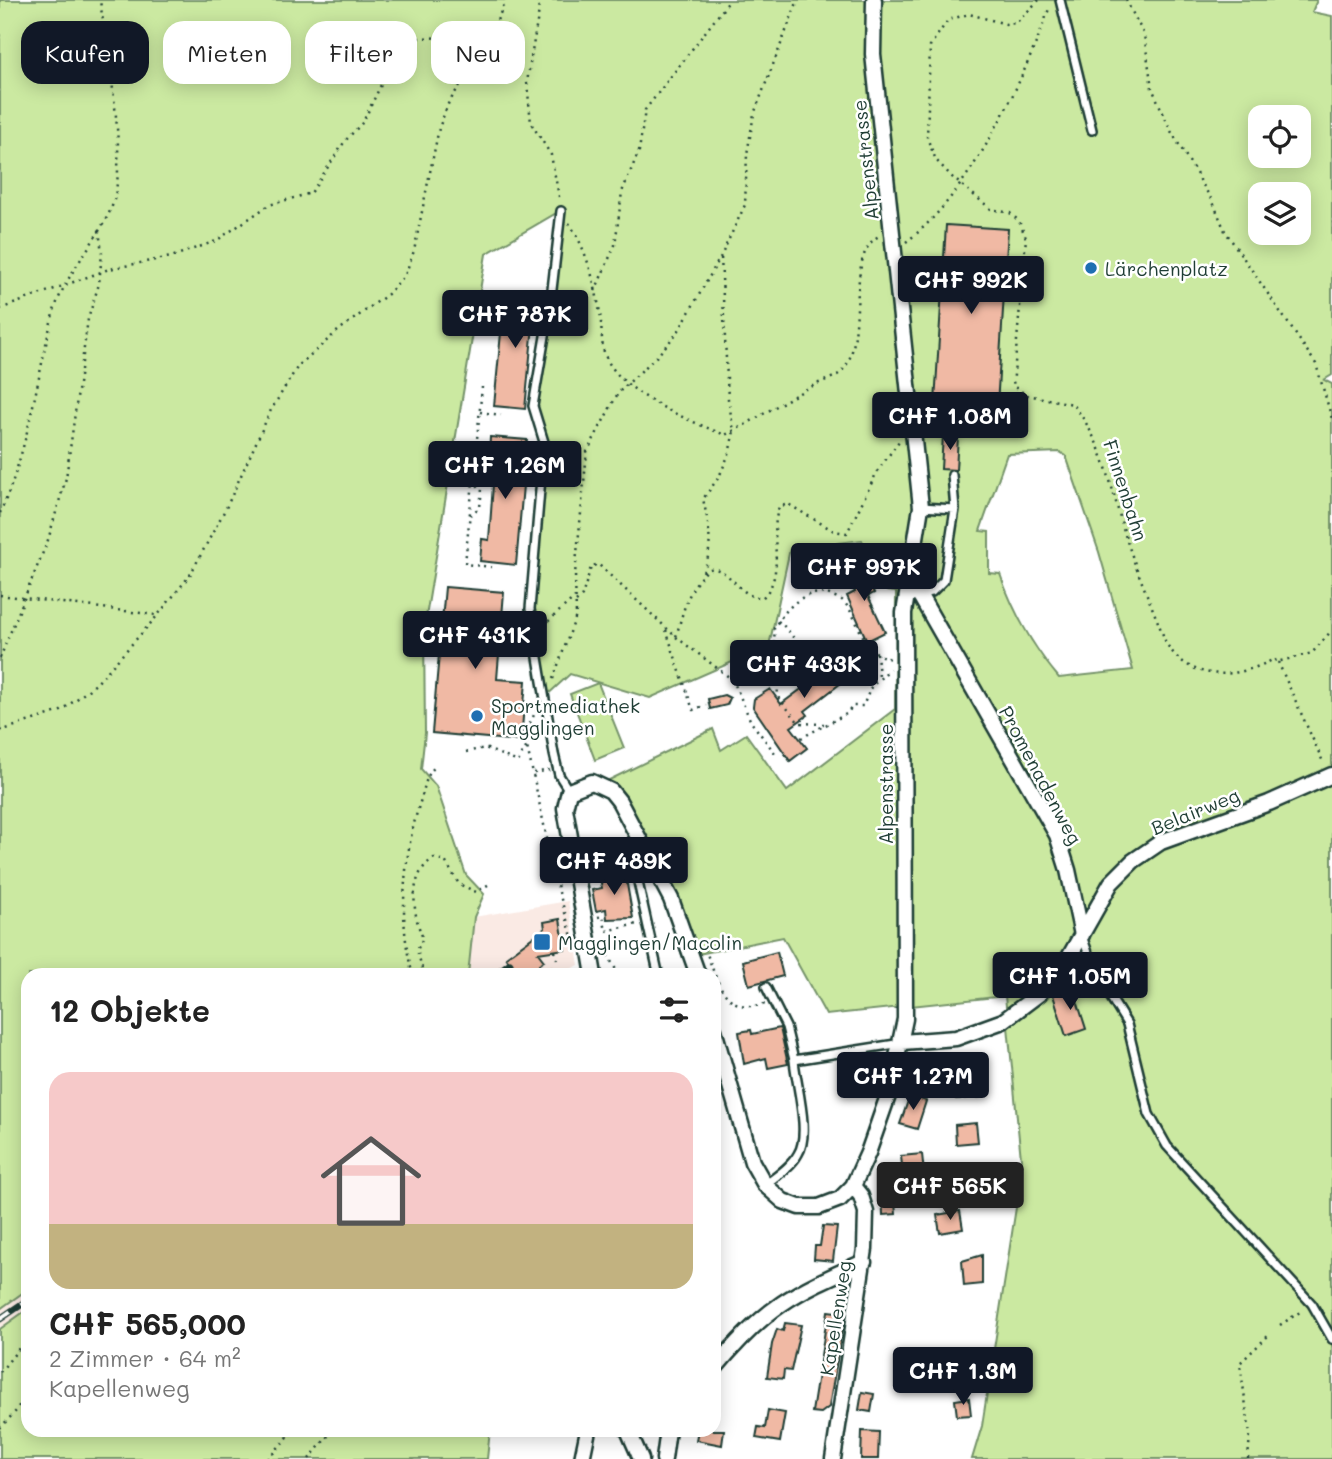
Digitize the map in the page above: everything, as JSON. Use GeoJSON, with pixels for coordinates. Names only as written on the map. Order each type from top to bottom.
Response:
{"type":"FeatureCollection","features":[{"type":"Feature","properties":{"kind":"street","name":"Alpenstrasse"},"geometry":{"type":"LineString","coordinates":[[853,1186],[890,1090],[902,1042],[906,984],[904,645],[913,593],[922,507],[873,54],[874,0]]}},
{"type":"Feature","properties":{"kind":"street","name":"Promenadenweg"},"geometry":{"type":"LineString","coordinates":[[913,593],[1057,835],[1082,935]]}},
{"type":"Feature","properties":{"kind":"street","name":"Belairweg"},"geometry":{"type":"LineString","coordinates":[[902,1042],[956,1038],[1003,1021],[1039,994],[1068,959],[1093,910],[1118,876],[1161,842],[1269,803],[1331,775]]}},
{"type":"Feature","properties":{"kind":"street"},"geometry":{"type":"LineString","coordinates":[[593,968],[565,808],[569,791],[592,782],[611,791],[645,848],[671,898],[696,968]]}},
{"type":"Feature","properties":{"kind":"street"},"geometry":{"type":"LineString","coordinates":[[1076,908],[1093,910]]}},
{"type":"Feature","properties":{"kind":"street"},"geometry":{"type":"LineString","coordinates":[[721,1054],[748,1149],[765,1185],[783,1201],[811,1208],[840,1199],[853,1186]]}},
{"type":"Feature","properties":{"kind":"street","name":"Kapellenweg"},"geometry":{"type":"LineString","coordinates":[[833,1459],[864,1262],[866,1212],[861,1196],[853,1186]]}},
{"type":"Feature","properties":{"kind":"street"},"geometry":{"type":"LineString","coordinates":[[721,1360],[741,1336],[778,1303],[864,1262]]}},
{"type":"Feature","properties":{"kind":"street"},"geometry":{"type":"LineString","coordinates":[[582,1459],[587,1437]]}},
{"type":"Feature","properties":{"kind":"street"},"geometry":{"type":"LineString","coordinates":[[631,1437],[641,1459]]}},
{"type":"Feature","properties":{"kind":"street"},"geometry":{"type":"LineString","coordinates":[[664,1459],[667,1437]]}},
{"type":"Feature","properties":{"kind":"lane"},"geometry":{"type":"LineString","coordinates":[[1060,0],[1092,130]]}},
{"type":"Feature","properties":{"kind":"lane"},"geometry":{"type":"LineString","coordinates":[[561,211],[550,307],[533,406],[544,442],[530,609],[559,775],[569,791]]}},
{"type":"Feature","properties":{"kind":"lane"},"geometry":{"type":"LineString","coordinates":[[913,593],[933,592],[944,580],[955,509],[952,475]]}},
{"type":"Feature","properties":{"kind":"lane"},"geometry":{"type":"LineString","coordinates":[[922,507],[955,509]]}},
{"type":"Feature","properties":{"kind":"lane"},"geometry":{"type":"LineString","coordinates":[[645,848],[639,853],[636,873],[656,968]]}},
{"type":"Feature","properties":{"kind":"lane","name":"Promenadenweg"},"geometry":{"type":"LineString","coordinates":[[1082,935],[1095,972],[1128,1024],[1149,1114],[1167,1146],[1312,1304],[1332,1339]]}},
{"type":"Feature","properties":{"kind":"lane"},"geometry":{"type":"LineString","coordinates":[[765,1185],[792,1163],[802,1147],[803,1123],[794,1060],[786,1027],[766,987]]}},
{"type":"Feature","properties":{"kind":"lane"},"geometry":{"type":"LineString","coordinates":[[794,1060],[902,1042]]}},
{"type":"Feature","properties":{"kind":"path"},"geometry":{"type":"LineString","coordinates":[[0,513],[23,453],[53,315],[64,288],[112,209],[118,172],[116,133],[100,0]]}},
{"type":"Feature","properties":{"kind":"path"},"geometry":{"type":"LineString","coordinates":[[497,21],[506,0]]}},
{"type":"Feature","properties":{"kind":"path"},"geometry":{"type":"LineString","coordinates":[[537,0],[539,10],[527,82],[531,123],[551,155],[561,211],[574,229],[595,291],[604,352],[613,369],[627,382],[673,413],[725,435],[796,393],[842,373],[851,356],[855,338],[864,255],[872,240],[887,233]]}},
{"type":"Feature","properties":{"kind":"path"},"geometry":{"type":"LineString","coordinates":[[595,291],[615,245],[622,192],[639,151],[645,110],[730,0]]}},
{"type":"Feature","properties":{"kind":"path"},"geometry":{"type":"LineString","coordinates":[[544,698],[572,629],[576,603],[584,462],[610,405],[627,382],[657,356],[678,332],[721,256],[745,205],[747,154],[754,114],[798,0]]}},
{"type":"Feature","properties":{"kind":"path","name":"Finnenbahn"},"geometry":{"type":"LineString","coordinates":[[1039,0],[1016,23],[1006,24],[969,14],[948,20],[930,46],[927,138],[936,160],[990,209],[1010,213],[1019,221],[1026,238],[1013,386],[1020,393],[1073,404],[1087,423],[1102,451],[1126,539],[1166,643],[1175,658],[1185,667],[1223,674],[1247,672],[1274,659],[1278,662],[1312,653],[1332,631]]}},
{"type":"Feature","properties":{"kind":"path"},"geometry":{"type":"LineString","coordinates":[[895,251],[919,233],[996,132],[1052,0]]}},
{"type":"Feature","properties":{"kind":"path"},"geometry":{"type":"LineString","coordinates":[[1126,0],[1144,35],[1152,88],[1171,131],[1213,202],[1225,231],[1316,364],[1332,418]]}},
{"type":"Feature","properties":{"kind":"path"},"geometry":{"type":"LineString","coordinates":[[0,309],[100,273],[172,257],[216,241],[269,205],[311,192],[345,141],[363,122],[393,60],[419,38],[431,38]]}},
{"type":"Feature","properties":{"kind":"path"},"geometry":{"type":"LineString","coordinates":[[0,730],[61,711],[96,684],[158,615],[190,575],[227,506],[271,410],[298,366],[388,294],[405,275],[414,251],[439,128],[448,104],[461,84]]}},
{"type":"Feature","properties":{"kind":"path"},"geometry":{"type":"LineString","coordinates":[[0,658],[48,540],[66,478],[88,319],[100,273],[99,230]]}},
{"type":"Feature","properties":{"kind":"path"},"geometry":{"type":"LineString","coordinates":[[676,637],[686,602],[710,555],[703,499],[719,478],[729,454],[734,431],[728,399],[721,256]]}},
{"type":"Feature","properties":{"kind":"path"},"geometry":{"type":"LineString","coordinates":[[482,387],[464,564],[491,567]]}},
{"type":"Feature","properties":{"kind":"path"},"geometry":{"type":"LineString","coordinates":[[480,412],[501,415]]}},
{"type":"Feature","properties":{"kind":"path"},"geometry":{"type":"LineString","coordinates":[[702,575],[709,569],[720,570],[747,593],[762,598],[768,593],[774,576],[779,507],[788,504],[834,531],[847,533],[877,472],[903,437]]}},
{"type":"Feature","properties":{"kind":"path"},"geometry":{"type":"LineString","coordinates":[[535,457],[556,470],[584,462]]}},
{"type":"Feature","properties":{"kind":"path"},"geometry":{"type":"LineString","coordinates":[[469,515],[480,507],[482,495],[482,489],[473,482]]}},
{"type":"Feature","properties":{"kind":"path"},"geometry":{"type":"LineString","coordinates":[[576,603],[582,596],[591,567],[598,564],[666,630],[733,680],[751,722],[775,754]]}},
{"type":"Feature","properties":{"kind":"path"},"geometry":{"type":"LineString","coordinates":[[801,738],[848,713],[852,706],[863,706],[880,677],[889,671],[894,659],[877,653],[864,642],[844,602],[818,591],[803,596],[774,628],[778,697],[799,723],[824,724]]}},
{"type":"Feature","properties":{"kind":"path"},"geometry":{"type":"LineString","coordinates":[[0,595],[158,615]]}},
{"type":"Feature","properties":{"kind":"path"},"geometry":{"type":"LineString","coordinates":[[449,619],[544,626],[575,597]]}},
{"type":"Feature","properties":{"kind":"path"},"geometry":{"type":"LineString","coordinates":[[778,621],[786,627],[800,648],[807,669]]}},
{"type":"Feature","properties":{"kind":"path"},"geometry":{"type":"LineString","coordinates":[[666,630],[693,710],[706,705]]}},
{"type":"Feature","properties":{"kind":"path"},"geometry":{"type":"LineString","coordinates":[[877,653],[880,677]]}},
{"type":"Feature","properties":{"kind":"path"},"geometry":{"type":"LineString","coordinates":[[1278,662],[1331,775]]}},
{"type":"Feature","properties":{"kind":"path"},"geometry":{"type":"LineString","coordinates":[[538,706],[527,729],[527,746],[573,939]]}},
{"type":"Feature","properties":{"kind":"path"},"geometry":{"type":"LineString","coordinates":[[466,752],[485,748],[518,762],[527,746]]}},
{"type":"Feature","properties":{"kind":"path"},"geometry":{"type":"LineString","coordinates":[[411,968],[408,960],[404,872],[414,822],[429,771],[436,766]]}},
{"type":"Feature","properties":{"kind":"path"},"geometry":{"type":"LineString","coordinates":[[534,773],[550,770]]}},
{"type":"Feature","properties":{"kind":"path"},"geometry":{"type":"LineString","coordinates":[[422,968],[418,950],[423,938],[414,911],[415,890],[424,864],[433,858],[445,861],[459,884],[476,892],[491,883]]}},
{"type":"Feature","properties":{"kind":"path"},"geometry":{"type":"LineString","coordinates":[[604,919],[606,931],[638,924]]}},
{"type":"Feature","properties":{"kind":"path"},"geometry":{"type":"LineString","coordinates":[[562,933],[570,932]]}},
{"type":"Feature","properties":{"kind":"path"},"geometry":{"type":"LineString","coordinates":[[703,946],[713,968]]}},
{"type":"Feature","properties":{"kind":"path"},"geometry":{"type":"LineString","coordinates":[[555,951],[557,959]]}},
{"type":"Feature","properties":{"kind":"path"},"geometry":{"type":"LineString","coordinates":[[721,987],[734,1003],[747,1009],[772,1003]]}},
{"type":"Feature","properties":{"kind":"path"},"geometry":{"type":"LineString","coordinates":[[1280,1325],[1312,1304]]}},
{"type":"Feature","properties":{"kind":"path"},"geometry":{"type":"LineString","coordinates":[[1248,1459],[1250,1435],[1240,1363],[1271,1333]]}},
{"type":"Feature","properties":{"kind":"path"},"geometry":{"type":"LineString","coordinates":[[0,1372],[21,1346]]}},
{"type":"Feature","properties":{"kind":"path"},"geometry":{"type":"LineString","coordinates":[[0,1428],[17,1410],[21,1401]]}},
{"type":"Feature","properties":{"kind":"path"},"geometry":{"type":"LineString","coordinates":[[268,1459],[288,1437]]}},
{"type":"Feature","properties":{"kind":"path"},"geometry":{"type":"LineString","coordinates":[[309,1459],[327,1437]]}},
{"type":"Feature","properties":{"kind":"shaded area"},"geometry":{"type":"Polygon","coordinates":[[[568,901],[579,965],[572,968],[469,968],[474,917],[568,901]]]}},
{"type":"Feature","properties":{"kind":"shaded area"},"geometry":{"type":"Polygon","coordinates":[[[21,1294],[21,1314],[0,1329],[0,1309],[21,1294]]]}},
{"type":"Feature","properties":{"kind":"green space"},"geometry":{"type":"Polygon","coordinates":[[[0,0],[1317,0],[1312,12],[1332,16],[1332,375],[1324,380],[1332,384],[1332,1459],[972,1459],[982,1426],[1022,1169],[1005,996],[826,1015],[783,937],[693,955],[671,899],[601,784],[713,729],[721,750],[746,734],[787,791],[895,709],[896,592],[887,591],[862,540],[790,549],[769,646],[650,698],[570,674],[544,698],[532,626],[544,442],[533,406],[560,211],[486,254],[424,629],[425,733],[421,769],[436,786],[466,875],[484,894],[474,917],[469,968],[21,968],[21,1294],[0,1309],[0,0]],[[1060,452],[1007,454],[980,531],[989,532],[989,573],[1000,574],[1025,629],[1059,678],[1133,670],[1099,552],[1066,456],[1060,452]]]}},
{"type":"Feature","properties":{"kind":"green space"},"geometry":{"type":"Polygon","coordinates":[[[598,683],[624,748],[595,760],[570,694],[598,683]]]}},
{"type":"Feature","properties":{"kind":"green space"},"geometry":{"type":"Polygon","coordinates":[[[21,1314],[21,1437],[489,1437],[487,1459],[0,1459],[0,1329],[21,1314]]]}},
{"type":"Feature","properties":{"kind":"building"},"geometry":{"type":"Polygon","coordinates":[[[946,225],[1008,229],[997,406],[935,403],[946,225]]]}},
{"type":"Feature","properties":{"kind":"building"},"geometry":{"type":"Polygon","coordinates":[[[505,291],[536,294],[525,409],[494,406],[505,291]]]}},
{"type":"Feature","properties":{"kind":"building"},"geometry":{"type":"Polygon","coordinates":[[[943,435],[958,436],[956,470],[941,469],[943,435]]]}},
{"type":"Feature","properties":{"kind":"building"},"geometry":{"type":"Polygon","coordinates":[[[490,437],[527,440],[516,565],[480,561],[482,539],[489,540],[495,457],[489,457],[490,437]]]}},
{"type":"Feature","properties":{"kind":"building"},"geometry":{"type":"Polygon","coordinates":[[[861,563],[874,593],[868,596],[885,632],[867,641],[847,596],[855,592],[846,570],[861,563]]]}},
{"type":"Feature","properties":{"kind":"building"},"geometry":{"type":"Polygon","coordinates":[[[445,587],[504,592],[497,679],[526,681],[521,741],[432,733],[445,587]]]}},
{"type":"Feature","properties":{"kind":"building"},"geometry":{"type":"Polygon","coordinates":[[[856,642],[867,660],[842,675],[845,680],[805,711],[808,715],[791,727],[807,748],[790,761],[753,707],[754,699],[770,689],[781,704],[827,670],[822,662],[856,642]]]}},
{"type":"Feature","properties":{"kind":"building"},"geometry":{"type":"Polygon","coordinates":[[[724,695],[730,698],[727,705],[710,709],[708,699],[724,695]]]}},
{"type":"Feature","properties":{"kind":"building"},"geometry":{"type":"Polygon","coordinates":[[[625,873],[633,918],[607,919],[606,909],[596,911],[592,890],[602,888],[600,878],[625,873]]]}},
{"type":"Feature","properties":{"kind":"building"},"geometry":{"type":"Polygon","coordinates":[[[560,919],[565,949],[538,953],[544,961],[539,964],[540,968],[513,968],[506,957],[545,928],[544,922],[560,919]]]}},
{"type":"Feature","properties":{"kind":"building"},"geometry":{"type":"Polygon","coordinates":[[[777,952],[783,976],[749,985],[743,961],[777,952]]]}},
{"type":"Feature","properties":{"kind":"building"},"geometry":{"type":"Polygon","coordinates":[[[1073,988],[1086,1029],[1066,1036],[1053,995],[1073,988]]]}},
{"type":"Feature","properties":{"kind":"building"},"geometry":{"type":"Polygon","coordinates":[[[780,1028],[788,1064],[768,1068],[766,1058],[744,1064],[739,1032],[751,1030],[752,1034],[780,1028]]]}},
{"type":"Feature","properties":{"kind":"building"},"geometry":{"type":"Polygon","coordinates":[[[982,1055],[983,1067],[978,1067],[981,1097],[956,1099],[955,1085],[960,1085],[964,1069],[974,1068],[971,1068],[970,1056],[982,1055]]]}},
{"type":"Feature","properties":{"kind":"building"},"geometry":{"type":"Polygon","coordinates":[[[853,1066],[868,1070],[862,1095],[847,1091],[853,1066]]]}},
{"type":"Feature","properties":{"kind":"building"},"geometry":{"type":"Polygon","coordinates":[[[910,1095],[926,1101],[917,1129],[900,1124],[910,1095]]]}},
{"type":"Feature","properties":{"kind":"building"},"geometry":{"type":"Polygon","coordinates":[[[976,1123],[978,1142],[956,1144],[955,1125],[976,1123]]]}},
{"type":"Feature","properties":{"kind":"building"},"geometry":{"type":"Polygon","coordinates":[[[922,1154],[924,1173],[903,1175],[901,1156],[922,1154]]]}},
{"type":"Feature","properties":{"kind":"building"},"geometry":{"type":"Polygon","coordinates":[[[970,1168],[971,1186],[950,1188],[949,1170],[970,1168]]]}},
{"type":"Feature","properties":{"kind":"building"},"geometry":{"type":"Polygon","coordinates":[[[882,1177],[893,1178],[896,1214],[883,1215],[882,1177]]]}},
{"type":"Feature","properties":{"kind":"building"},"geometry":{"type":"Polygon","coordinates":[[[960,1211],[963,1229],[940,1233],[937,1215],[960,1211]]]}},
{"type":"Feature","properties":{"kind":"building"},"geometry":{"type":"Polygon","coordinates":[[[823,1226],[837,1227],[833,1261],[814,1259],[815,1246],[820,1246],[823,1226]]]}},
{"type":"Feature","properties":{"kind":"building"},"geometry":{"type":"Polygon","coordinates":[[[982,1255],[982,1284],[964,1286],[962,1261],[982,1255]]]}},
{"type":"Feature","properties":{"kind":"building"},"geometry":{"type":"Polygon","coordinates":[[[828,1311],[845,1313],[829,1407],[821,1413],[812,1412],[828,1311]]]}},
{"type":"Feature","properties":{"kind":"building"},"geometry":{"type":"Polygon","coordinates":[[[785,1323],[801,1325],[791,1371],[784,1370],[783,1379],[767,1377],[777,1329],[783,1331],[785,1323]]]}},
{"type":"Feature","properties":{"kind":"building"},"geometry":{"type":"Polygon","coordinates":[[[983,1352],[984,1369],[974,1370],[972,1353],[983,1352]]]}},
{"type":"Feature","properties":{"kind":"building"},"geometry":{"type":"Polygon","coordinates":[[[862,1392],[874,1394],[871,1412],[859,1410],[862,1392]]]}},
{"type":"Feature","properties":{"kind":"building"},"geometry":{"type":"Polygon","coordinates":[[[969,1398],[971,1415],[957,1416],[955,1400],[969,1398]]]}},
{"type":"Feature","properties":{"kind":"building"},"geometry":{"type":"Polygon","coordinates":[[[768,1410],[785,1413],[780,1442],[756,1438],[758,1427],[765,1428],[768,1410]]]}},
{"type":"Feature","properties":{"kind":"building"},"geometry":{"type":"Polygon","coordinates":[[[721,1430],[724,1430],[722,1445],[696,1440],[697,1437],[721,1437],[721,1430]]]}},
{"type":"Feature","properties":{"kind":"building"},"geometry":{"type":"Polygon","coordinates":[[[862,1431],[879,1432],[878,1459],[861,1459],[862,1431]]]}},
{"type":"Feature","properties":{"kind":"railway"},"geometry":{"type":"LineString","coordinates":[[503,968],[510,963]]}},
{"type":"Feature","properties":{"kind":"railway"},"geometry":{"type":"LineString","coordinates":[[0,1319],[21,1305]]}},
{"type":"Feature","properties":{"kind":"place","name":"Lärchenplatz"},"geometry":{"type":"Point","coordinates":[1091,268]}},
{"type":"Feature","properties":{"kind":"place","name":"Sportmediathek Magglingen"},"geometry":{"type":"Point","coordinates":[477,716]}},
{"type":"Feature","properties":{"kind":"place","name":"Magglingen/Macolin"},"geometry":{"type":"Point","coordinates":[542,942]}}]}
